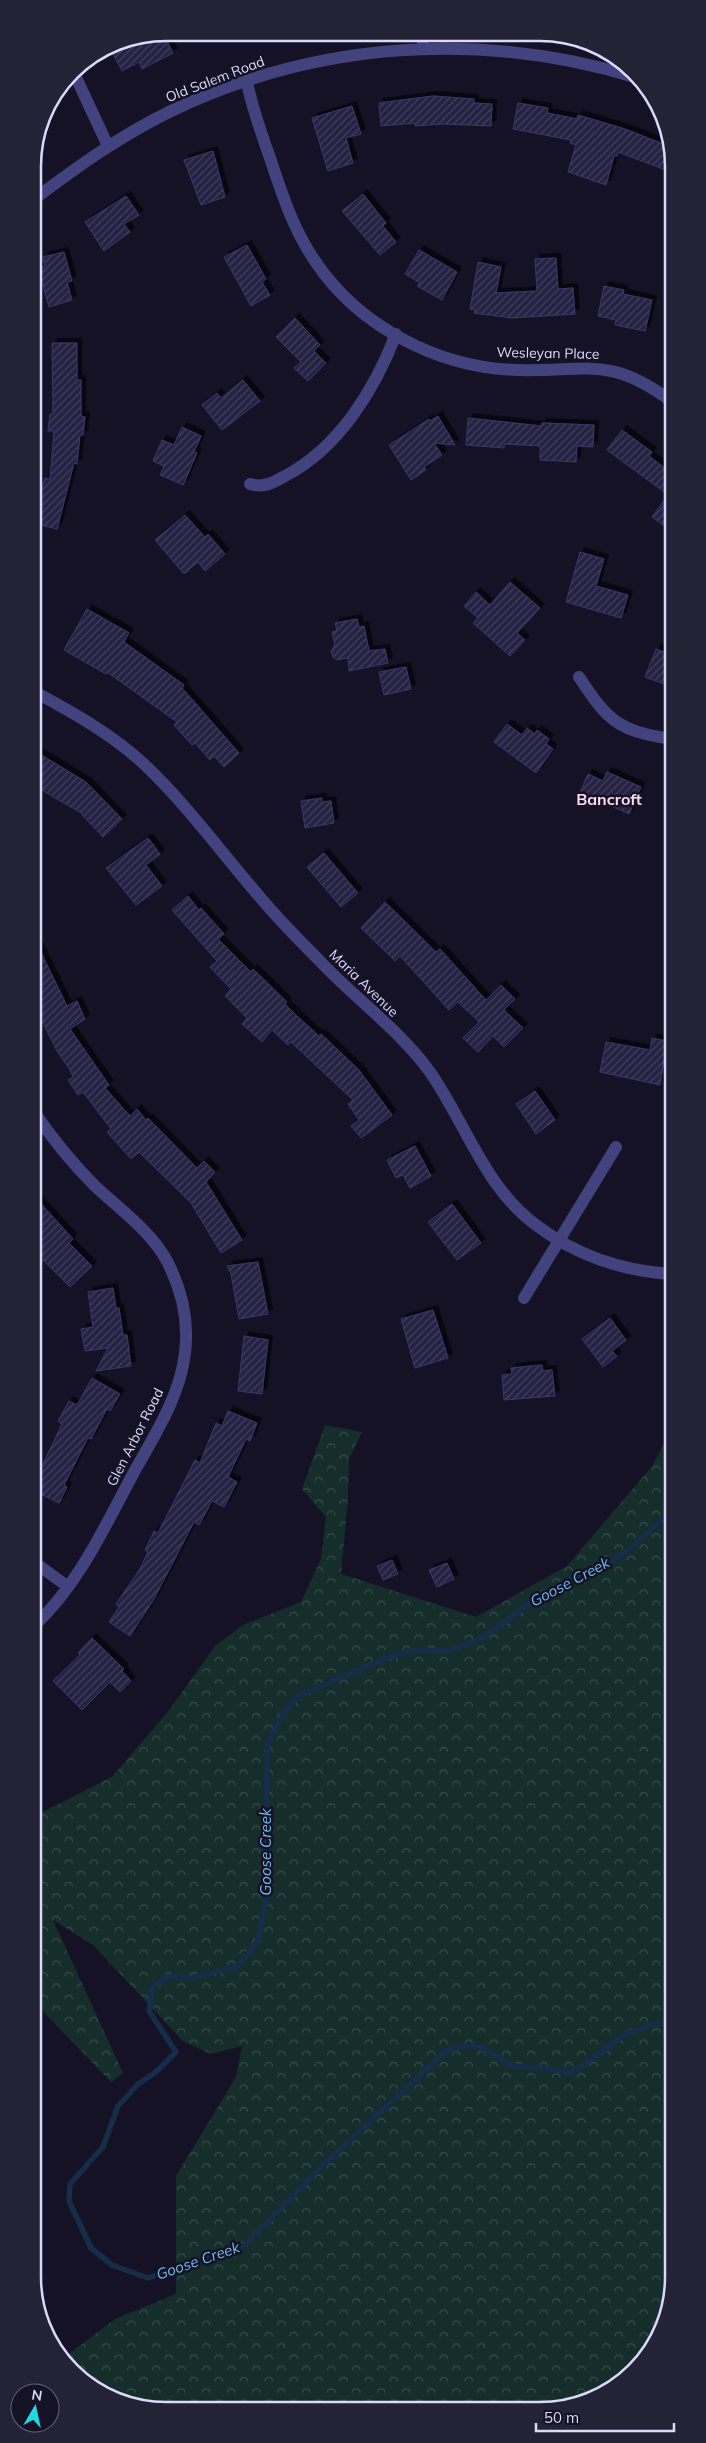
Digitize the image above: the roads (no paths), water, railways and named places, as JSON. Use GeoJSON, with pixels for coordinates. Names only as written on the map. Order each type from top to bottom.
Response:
{"type":"FeatureCollection","features":[{"type":"Feature","properties":{"kind":"street"},"geometry":{"type":"LineString","coordinates":[[423,41],[423,48]]}},
{"type":"Feature","properties":{"kind":"street","name":"Old Salem Road"},"geometry":{"type":"LineString","coordinates":[[42,194],[108,146],[170,112],[294,66],[380,50],[423,48],[512,52],[563,60],[624,75]]}},
{"type":"Feature","properties":{"kind":"street"},"geometry":{"type":"LineString","coordinates":[[77,79],[108,146]]}},
{"type":"Feature","properties":{"kind":"street","name":"Wesleyan Place"},"geometry":{"type":"LineString","coordinates":[[247,82],[254,113],[286,207],[297,232],[315,262],[338,290],[371,319],[396,334],[446,358],[483,367],[518,370],[577,367],[608,369],[641,380],[665,397]]}},
{"type":"Feature","properties":{"kind":"street"},"geometry":{"type":"LineString","coordinates":[[250,484],[259,487],[273,483],[299,469],[333,439],[357,408],[384,365],[396,334]]}},
{"type":"Feature","properties":{"kind":"street"},"geometry":{"type":"LineString","coordinates":[[579,677],[600,710],[612,720],[648,736],[665,738]]}},
{"type":"Feature","properties":{"kind":"street","name":"Maria Avenue"},"geometry":{"type":"LineString","coordinates":[[42,696],[97,728],[143,763],[184,805],[260,897],[319,961],[418,1057],[456,1113],[484,1164],[506,1197],[535,1225],[584,1255],[609,1264],[646,1272],[664,1273]]}},
{"type":"Feature","properties":{"kind":"street","name":"Glen Arbor Road"},"geometry":{"type":"LineString","coordinates":[[41,1617],[86,1561],[166,1414],[178,1387],[185,1352],[186,1318],[178,1286],[166,1260],[150,1237],[93,1184],[51,1137],[42,1123]]}},
{"type":"Feature","properties":{"kind":"street"},"geometry":{"type":"LineString","coordinates":[[524,1298],[616,1147]]}},
{"type":"Feature","properties":{"kind":"street"},"geometry":{"type":"LineString","coordinates":[[41,1567],[67,1586]]}},
{"type":"Feature","properties":{"kind":"waterway","name":"Goose Creek"},"geometry":{"type":"LineString","coordinates":[[664,1518],[628,1551],[531,1602],[483,1638],[449,1651],[414,1650],[386,1658],[298,1696],[283,1714],[268,1743],[264,1856],[266,1900],[257,1943],[238,1966],[192,1978],[168,1976],[152,1988],[149,2011],[176,2052],[156,2072],[138,2084],[118,2106],[103,2147],[70,2184],[69,2201],[91,2248],[112,2265],[148,2278],[244,2246],[319,2169],[446,2051],[468,2045],[484,2049],[514,2066],[544,2068],[569,2073],[585,2064],[627,2033],[664,2023]]}},
{"type":"Feature","properties":{"kind":"district","name":"Bancroft"},"geometry":{"type":"Point","coordinates":[609,799]}}]}
